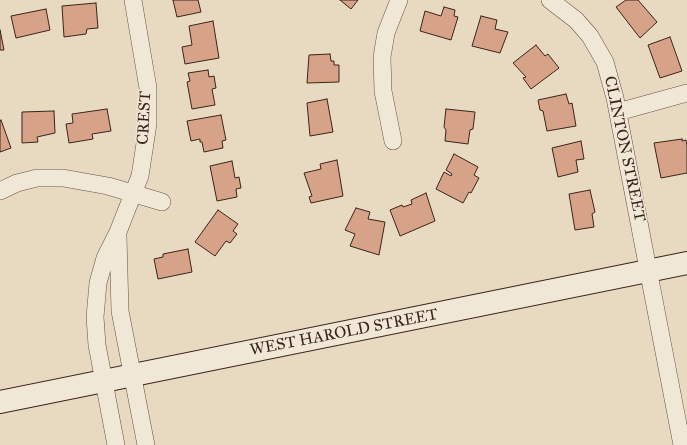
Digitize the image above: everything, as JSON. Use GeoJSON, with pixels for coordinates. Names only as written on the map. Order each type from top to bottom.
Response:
{"type":"FeatureCollection","features":[{"type":"Feature","properties":{"kind":"main road","name":"WEST HAROLD STREET"},"geometry":{"type":"LineString","coordinates":[[0,402],[687,263]]}},
{"type":"Feature","properties":{"kind":"street","name":"CREST"},"geometry":{"type":"LineString","coordinates":[[116,445],[97,345],[95,317],[98,284],[105,258],[118,232],[133,194],[141,168],[148,124],[148,88],[133,0]]}},
{"type":"Feature","properties":{"kind":"street"},"geometry":{"type":"LineString","coordinates":[[393,141],[383,91],[382,57],[386,33],[399,0]]}},
{"type":"Feature","properties":{"kind":"street","name":"CLINTON STREET"},"geometry":{"type":"LineString","coordinates":[[550,0],[576,20],[590,36],[605,62],[618,112],[682,445]]}},
{"type":"Feature","properties":{"kind":"street"},"geometry":{"type":"LineString","coordinates":[[618,112],[687,93]]}},
{"type":"Feature","properties":{"kind":"street"},"geometry":{"type":"LineString","coordinates":[[0,191],[17,183],[37,178],[63,178],[108,186],[162,202]]}},
{"type":"Feature","properties":{"kind":"street","name":"CREST"},"geometry":{"type":"LineString","coordinates":[[118,232],[120,311],[146,445]]}},
{"type":"Feature","properties":{"kind":"building"},"geometry":{"type":"Polygon","coordinates":[[[173,0],[198,0],[201,12],[177,17],[173,0]]]}},
{"type":"Feature","properties":{"kind":"building"},"geometry":{"type":"Polygon","coordinates":[[[340,0],[358,0],[351,9],[340,0]]]}},
{"type":"Feature","properties":{"kind":"building"},"geometry":{"type":"Polygon","coordinates":[[[626,0],[638,0],[657,22],[640,38],[616,7],[626,0]]]}},
{"type":"Feature","properties":{"kind":"building"},"geometry":{"type":"Polygon","coordinates":[[[96,3],[98,28],[87,29],[86,34],[64,37],[62,6],[96,3]]]}},
{"type":"Feature","properties":{"kind":"building"},"geometry":{"type":"Polygon","coordinates":[[[444,7],[455,10],[454,16],[458,17],[451,40],[420,31],[425,11],[441,16],[444,7]]]}},
{"type":"Feature","properties":{"kind":"building"},"geometry":{"type":"Polygon","coordinates":[[[46,9],[50,30],[16,38],[11,16],[46,9]]]}},
{"type":"Feature","properties":{"kind":"building"},"geometry":{"type":"Polygon","coordinates":[[[481,16],[497,20],[495,29],[508,32],[500,53],[472,46],[481,16]]]}},
{"type":"Feature","properties":{"kind":"building"},"geometry":{"type":"Polygon","coordinates":[[[213,21],[219,58],[185,64],[182,47],[192,45],[189,26],[213,21]]]}},
{"type":"Feature","properties":{"kind":"building"},"geometry":{"type":"Polygon","coordinates":[[[0,30],[4,50],[0,50],[0,30]]]}},
{"type":"Feature","properties":{"kind":"building"},"geometry":{"type":"Polygon","coordinates":[[[670,37],[682,71],[660,78],[648,45],[670,37]]]}},
{"type":"Feature","properties":{"kind":"building"},"geometry":{"type":"Polygon","coordinates":[[[536,45],[545,56],[548,54],[559,68],[531,89],[523,78],[526,77],[513,63],[536,45]]]}},
{"type":"Feature","properties":{"kind":"building"},"geometry":{"type":"Polygon","coordinates":[[[330,54],[331,61],[334,61],[334,65],[339,65],[339,82],[307,83],[309,55],[330,54]]]}},
{"type":"Feature","properties":{"kind":"building"},"geometry":{"type":"Polygon","coordinates":[[[208,70],[209,77],[214,76],[216,88],[212,89],[215,105],[192,109],[187,82],[190,81],[188,73],[208,70]]]}},
{"type":"Feature","properties":{"kind":"building"},"geometry":{"type":"Polygon","coordinates":[[[566,94],[569,104],[572,103],[576,126],[547,131],[543,111],[540,110],[538,100],[566,94]]]}},
{"type":"Feature","properties":{"kind":"building"},"geometry":{"type":"Polygon","coordinates":[[[327,99],[333,132],[310,136],[307,103],[327,99]]]}},
{"type":"Feature","properties":{"kind":"building"},"geometry":{"type":"Polygon","coordinates":[[[107,109],[111,131],[92,134],[93,139],[69,143],[66,124],[73,123],[72,114],[107,109]]]}},
{"type":"Feature","properties":{"kind":"building"},"geometry":{"type":"Polygon","coordinates":[[[446,109],[475,112],[473,129],[470,130],[468,144],[445,141],[446,130],[444,127],[446,109]]]}},
{"type":"Feature","properties":{"kind":"building"},"geometry":{"type":"Polygon","coordinates":[[[54,111],[55,133],[37,137],[38,142],[22,143],[22,112],[54,111]]]}},
{"type":"Feature","properties":{"kind":"building"},"geometry":{"type":"Polygon","coordinates":[[[221,115],[226,140],[222,141],[223,148],[204,152],[200,139],[191,141],[187,121],[221,115]]]}},
{"type":"Feature","properties":{"kind":"building"},"geometry":{"type":"Polygon","coordinates":[[[1,120],[11,148],[0,152],[0,121],[1,120]]]}},
{"type":"Feature","properties":{"kind":"building"},"geometry":{"type":"Polygon","coordinates":[[[682,139],[682,141],[686,140],[687,145],[687,173],[661,178],[654,143],[682,139]]]}},
{"type":"Feature","properties":{"kind":"building"},"geometry":{"type":"Polygon","coordinates":[[[581,141],[584,159],[576,160],[578,172],[558,177],[552,148],[581,141]]]}},
{"type":"Feature","properties":{"kind":"building"},"geometry":{"type":"Polygon","coordinates":[[[454,154],[478,167],[474,175],[479,178],[471,193],[469,192],[463,203],[436,189],[444,172],[451,176],[452,174],[446,170],[454,154]]]}},
{"type":"Feature","properties":{"kind":"building"},"geometry":{"type":"Polygon","coordinates":[[[337,160],[343,196],[311,203],[309,197],[312,196],[304,173],[321,169],[320,164],[337,160]]]}},
{"type":"Feature","properties":{"kind":"building"},"geometry":{"type":"Polygon","coordinates":[[[232,161],[235,178],[239,177],[241,188],[236,189],[237,197],[217,201],[210,166],[232,161]]]}},
{"type":"Feature","properties":{"kind":"building"},"geometry":{"type":"Polygon","coordinates":[[[590,190],[595,212],[592,214],[594,227],[575,230],[569,194],[590,190]]]}},
{"type":"Feature","properties":{"kind":"building"},"geometry":{"type":"Polygon","coordinates":[[[426,193],[435,221],[400,236],[390,210],[402,205],[403,207],[412,204],[411,200],[426,193]]]}},
{"type":"Feature","properties":{"kind":"building"},"geometry":{"type":"Polygon","coordinates":[[[356,208],[370,212],[368,219],[385,222],[379,255],[350,246],[355,234],[345,230],[356,208]]]}},
{"type":"Feature","properties":{"kind":"building"},"geometry":{"type":"Polygon","coordinates":[[[218,210],[238,224],[233,231],[237,234],[230,243],[226,241],[215,256],[195,242],[218,210]]]}},
{"type":"Feature","properties":{"kind":"building"},"geometry":{"type":"Polygon","coordinates":[[[188,249],[192,272],[158,279],[154,259],[163,257],[163,254],[188,249]]]}}]}
